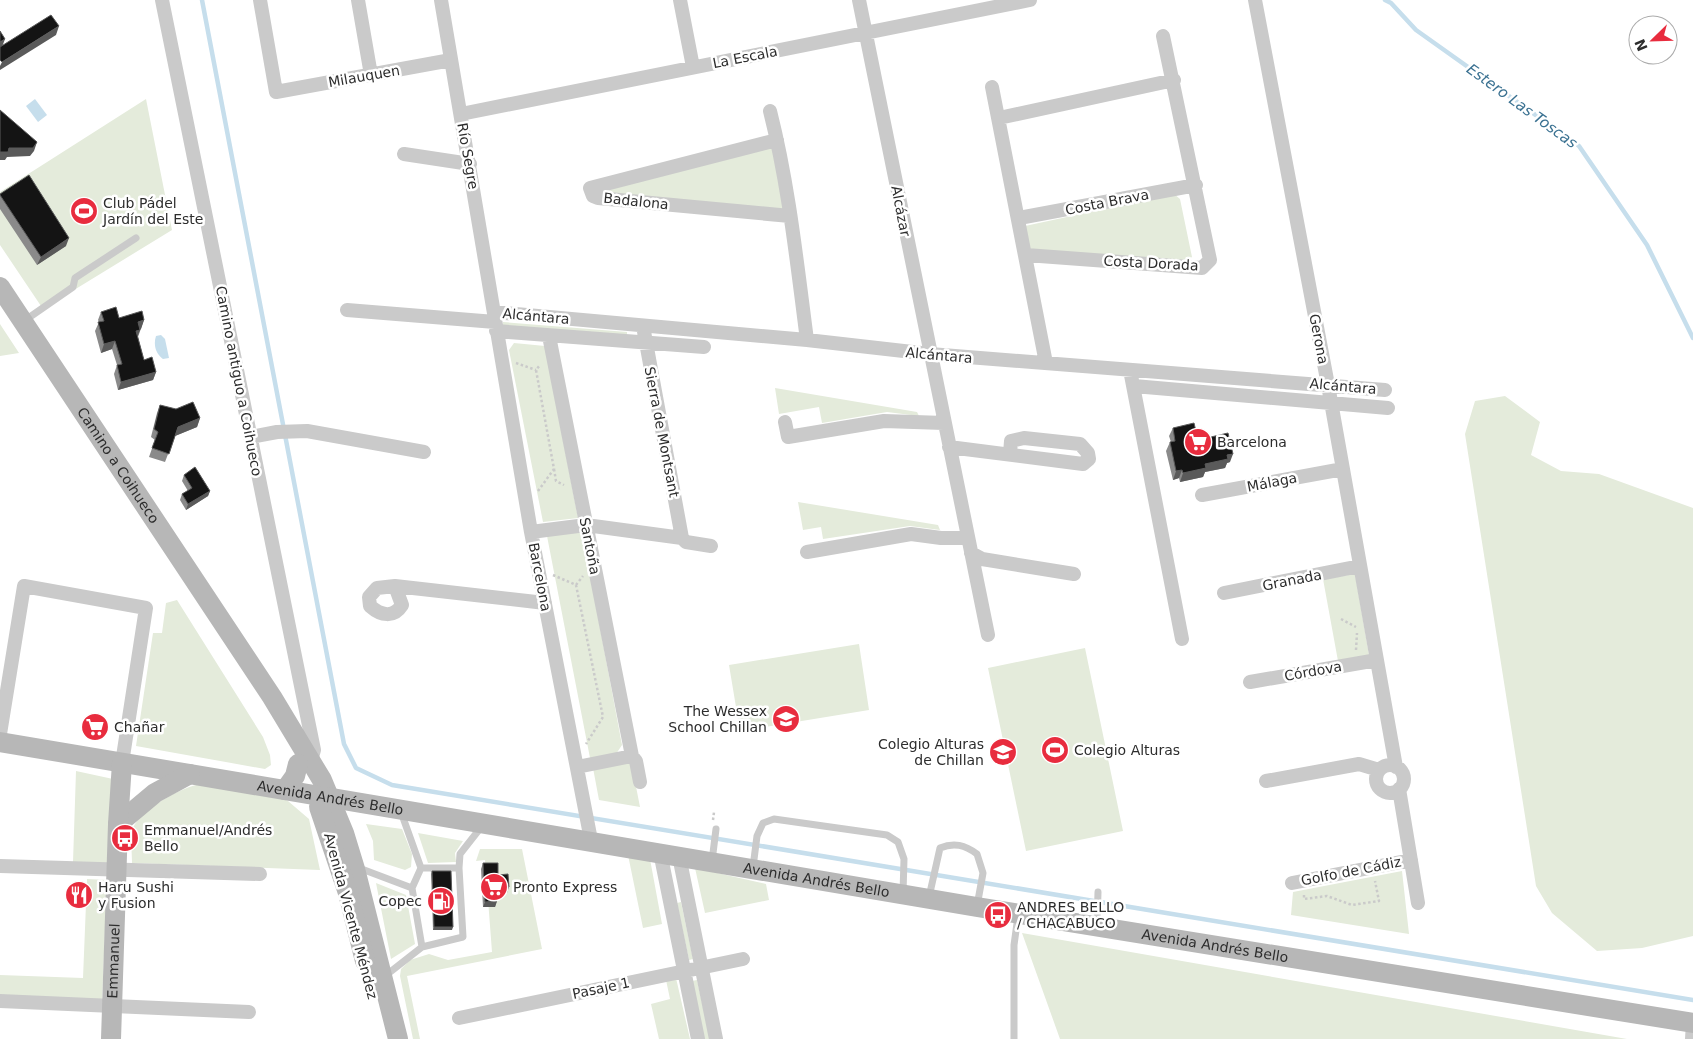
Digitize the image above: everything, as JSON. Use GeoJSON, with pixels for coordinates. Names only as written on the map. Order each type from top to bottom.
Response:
{"type":"FeatureCollection","features":[{"type":"Feature","properties":{"kind":"main road","name":"Camino a Coihueco"},"geometry":{"type":"LineString","coordinates":[[2,295],[23,322],[272,697],[322,796]]}},
{"type":"Feature","properties":{"kind":"main road","name":"Avenida Andrés Bello"},"geometry":{"type":"LineString","coordinates":[[0,742],[485,823],[590,832],[669,854],[752,869],[931,890],[979,899],[1019,913],[1693,1023]]}},
{"type":"Feature","properties":{"kind":"main road","name":"Emmanuel"},"geometry":{"type":"LineString","coordinates":[[111,1039],[116,870],[122,763]]}},
{"type":"Feature","properties":{"kind":"main road"},"geometry":{"type":"LineString","coordinates":[[304,763],[285,790],[326,824]]}},
{"type":"Feature","properties":{"kind":"main road"},"geometry":{"type":"LineString","coordinates":[[118,824],[155,793],[190,774]]}},
{"type":"Feature","properties":{"kind":"main road","name":"Avenida Vicente Méndez"},"geometry":{"type":"LineString","coordinates":[[322,796],[326,824],[348,893],[384,1039]]}},
{"type":"Feature","properties":{"kind":"main road","name":"Avenida Vicente Méndez"},"geometry":{"type":"LineString","coordinates":[[322,796],[345,838],[366,907],[398,1039]]}},
{"type":"Feature","properties":{"kind":"main road"},"geometry":{"type":"LineString","coordinates":[[345,838],[341,809],[344,805],[357,802]]}},
{"type":"Feature","properties":{"kind":"street","name":"Camino antiguo a Coihueco"},"geometry":{"type":"LineString","coordinates":[[162,0],[314,750],[314,757],[304,763]]}},
{"type":"Feature","properties":{"kind":"street","name":"Milauquen"},"geometry":{"type":"LineString","coordinates":[[260,0],[276,92],[451,60]]}},
{"type":"Feature","properties":{"kind":"street"},"geometry":{"type":"LineString","coordinates":[[358,0],[371,74]]}},
{"type":"Feature","properties":{"kind":"street","name":"Río Segre"},"geometry":{"type":"LineString","coordinates":[[441,0],[495,322]]}},
{"type":"Feature","properties":{"kind":"street"},"geometry":{"type":"LineString","coordinates":[[680,0],[693,67]]}},
{"type":"Feature","properties":{"kind":"street","name":"Alcázar"},"geometry":{"type":"LineString","coordinates":[[859,0],[988,635]]}},
{"type":"Feature","properties":{"kind":"street","name":"La Escala"},"geometry":{"type":"LineString","coordinates":[[461,114],[1030,0]]}},
{"type":"Feature","properties":{"kind":"street","name":"Gerona"},"geometry":{"type":"LineString","coordinates":[[1254,0],[1328,385],[1396,767],[1403,777],[1399,789],[1418,903]]}},
{"type":"Feature","properties":{"kind":"street","name":"Costa Dorada"},"geometry":{"type":"LineString","coordinates":[[1026,255],[1202,268],[1210,260],[1174,80],[1163,36]]}},
{"type":"Feature","properties":{"kind":"street"},"geometry":{"type":"LineString","coordinates":[[999,118],[1174,80]]}},
{"type":"Feature","properties":{"kind":"street"},"geometry":{"type":"LineString","coordinates":[[992,87],[1046,364]]}},
{"type":"Feature","properties":{"kind":"street"},"geometry":{"type":"LineString","coordinates":[[770,111],[790,216],[807,340]]}},
{"type":"Feature","properties":{"kind":"street","name":"Badalona"},"geometry":{"type":"LineString","coordinates":[[777,140],[590,188],[593,196],[598,198],[790,216]]}},
{"type":"Feature","properties":{"kind":"street"},"geometry":{"type":"LineString","coordinates":[[404,154],[470,164]]}},
{"type":"Feature","properties":{"kind":"street","name":"Costa Brava"},"geometry":{"type":"LineString","coordinates":[[1019,218],[1196,185]]}},
{"type":"Feature","properties":{"kind":"street","name":"Alcántara"},"geometry":{"type":"LineString","coordinates":[[347,310],[495,322],[643,326],[807,340],[930,354],[1384,390]]}},
{"type":"Feature","properties":{"kind":"street","name":"Alcántara"},"geometry":{"type":"LineString","coordinates":[[495,322],[549,336],[704,347]]}},
{"type":"Feature","properties":{"kind":"street","name":"Barcelona"},"geometry":{"type":"LineString","coordinates":[[495,322],[531,532],[590,832]]}},
{"type":"Feature","properties":{"kind":"street","name":"Sierra de Montsant"},"geometry":{"type":"LineString","coordinates":[[643,326],[682,538]]}},
{"type":"Feature","properties":{"kind":"street","name":"Santoña"},"geometry":{"type":"LineString","coordinates":[[549,336],[632,756],[636,761],[640,782]]}},
{"type":"Feature","properties":{"kind":"street"},"geometry":{"type":"LineString","coordinates":[[1130,370],[1182,639]]}},
{"type":"Feature","properties":{"kind":"street","name":"Alcántara"},"geometry":{"type":"LineString","coordinates":[[1134,386],[1388,408]]}},
{"type":"Feature","properties":{"kind":"street"},"geometry":{"type":"LineString","coordinates":[[785,422],[788,436],[884,421],[944,423]]}},
{"type":"Feature","properties":{"kind":"street"},"geometry":{"type":"LineString","coordinates":[[250,437],[277,432],[307,431],[424,452]]}},
{"type":"Feature","properties":{"kind":"street"},"geometry":{"type":"LineString","coordinates":[[949,447],[1083,464],[1089,458],[1088,453],[1080,444],[1024,438],[1011,441],[1010,454]]}},
{"type":"Feature","properties":{"kind":"street","name":"Málaga"},"geometry":{"type":"LineString","coordinates":[[1202,495],[1343,469]]}},
{"type":"Feature","properties":{"kind":"street"},"geometry":{"type":"LineString","coordinates":[[531,532],[586,525],[682,538],[686,542],[711,546]]}},
{"type":"Feature","properties":{"kind":"street"},"geometry":{"type":"LineString","coordinates":[[807,552],[911,534],[941,538],[968,538]]}},
{"type":"Feature","properties":{"kind":"street"},"geometry":{"type":"LineString","coordinates":[[971,553],[982,559],[1074,574]]}},
{"type":"Feature","properties":{"kind":"street","name":"Granada"},"geometry":{"type":"LineString","coordinates":[[1224,593],[1360,566]]}},
{"type":"Feature","properties":{"kind":"street"},"geometry":{"type":"LineString","coordinates":[[0,734],[24,586],[146,608],[122,763]]}},
{"type":"Feature","properties":{"kind":"street"},"geometry":{"type":"LineString","coordinates":[[395,586],[545,603]]}},
{"type":"Feature","properties":{"kind":"street","name":"Córdova"},"geometry":{"type":"LineString","coordinates":[[1250,682],[1377,660]]}},
{"type":"Feature","properties":{"kind":"street"},"geometry":{"type":"LineString","coordinates":[[577,766],[632,756]]}},
{"type":"Feature","properties":{"kind":"street"},"geometry":{"type":"LineString","coordinates":[[1266,781],[1359,764],[1379,770]]}},
{"type":"Feature","properties":{"kind":"street"},"geometry":{"type":"LineString","coordinates":[[1396,767],[1385,766],[1379,770],[1376,778],[1378,787],[1390,793],[1399,789]]}},
{"type":"Feature","properties":{"kind":"street"},"geometry":{"type":"LineString","coordinates":[[669,854],[701,968],[716,1039]]}},
{"type":"Feature","properties":{"kind":"street"},"geometry":{"type":"LineString","coordinates":[[669,854],[684,971],[698,1039]]}},
{"type":"Feature","properties":{"kind":"street","name":"Golfo de Cádiz"},"geometry":{"type":"LineString","coordinates":[[1297,882],[1411,860]]}},
{"type":"Feature","properties":{"kind":"street"},"geometry":{"type":"LineString","coordinates":[[0,866],[260,874]]}},
{"type":"Feature","properties":{"kind":"street","name":"Pasaje 1"},"geometry":{"type":"LineString","coordinates":[[459,1018],[743,959]]}},
{"type":"Feature","properties":{"kind":"street"},"geometry":{"type":"LineString","coordinates":[[0,1001],[249,1012]]}},
{"type":"Feature","properties":{"kind":"street"},"geometry":{"type":"LineString","coordinates":[[1692,1039],[1693,1023]]}},
{"type":"Feature","properties":{"kind":"lane"},"geometry":{"type":"LineString","coordinates":[[23,322],[73,287],[75,278],[136,238]]}},
{"type":"Feature","properties":{"kind":"lane"},"geometry":{"type":"LineString","coordinates":[[400,809],[421,868],[412,888],[422,946]]}},
{"type":"Feature","properties":{"kind":"lane"},"geometry":{"type":"LineString","coordinates":[[752,869],[757,836],[763,823],[774,819],[810,823],[891,836],[898,842],[904,859],[903,886]]}},
{"type":"Feature","properties":{"kind":"lane"},"geometry":{"type":"LineString","coordinates":[[383,978],[422,946],[463,938],[460,854],[485,823]]}},
{"type":"Feature","properties":{"kind":"lane"},"geometry":{"type":"LineString","coordinates":[[712,862],[716,829]]}},
{"type":"Feature","properties":{"kind":"lane"},"geometry":{"type":"LineString","coordinates":[[931,890],[934,867],[940,848],[957,844],[965,846],[977,854],[982,874],[979,899]]}},
{"type":"Feature","properties":{"kind":"lane"},"geometry":{"type":"LineString","coordinates":[[354,867],[412,888]]}},
{"type":"Feature","properties":{"kind":"lane"},"geometry":{"type":"LineString","coordinates":[[421,868],[459,868]]}},
{"type":"Feature","properties":{"kind":"lane"},"geometry":{"type":"LineString","coordinates":[[1097,925],[1098,892]]}},
{"type":"Feature","properties":{"kind":"lane"},"geometry":{"type":"LineString","coordinates":[[1014,1039],[1014,945],[1019,913]]}},
{"type":"Feature","properties":{"kind":"path"},"geometry":{"type":"LineString","coordinates":[[535,494],[554,469],[536,370],[552,350]]}},
{"type":"Feature","properties":{"kind":"path"},"geometry":{"type":"LineString","coordinates":[[509,360],[536,370]]}},
{"type":"Feature","properties":{"kind":"path"},"geometry":{"type":"LineString","coordinates":[[552,575],[576,585],[603,716],[586,745]]}},
{"type":"Feature","properties":{"kind":"path"},"geometry":{"type":"LineString","coordinates":[[1342,619],[1358,628]]}},
{"type":"Feature","properties":{"kind":"path"},"geometry":{"type":"LineString","coordinates":[[1297,882],[1304,899],[1326,896],[1352,905],[1378,901],[1373,867]]}},
{"type":"Feature","properties":{"kind":"green space","name":"Club Pádel Jardín del Este"},"geometry":{"type":"Polygon","coordinates":[[[146,99],[172,230],[43,309],[0,245],[0,192],[146,99]]]}},
{"type":"Feature","properties":{"kind":"green space"},"geometry":{"type":"Polygon","coordinates":[[[776,144],[786,214],[594,191],[776,144]]]}},
{"type":"Feature","properties":{"kind":"green space"},"geometry":{"type":"Polygon","coordinates":[[[1174,194],[1180,199],[1192,257],[1184,262],[1029,249],[1025,226],[1174,194]]]}},
{"type":"Feature","properties":{"kind":"green space"},"geometry":{"type":"Polygon","coordinates":[[[503,322],[627,332],[627,336],[503,327],[503,322]]]}},
{"type":"Feature","properties":{"kind":"green space"},"geometry":{"type":"Polygon","coordinates":[[[0,324],[19,353],[0,356],[0,324]]]}},
{"type":"Feature","properties":{"kind":"green space"},"geometry":{"type":"Polygon","coordinates":[[[514,343],[545,346],[578,518],[543,522],[509,350],[514,343]]]}},
{"type":"Feature","properties":{"kind":"green space"},"geometry":{"type":"Polygon","coordinates":[[[775,388],[917,412],[919,416],[887,412],[822,423],[819,407],[779,414],[775,388]]]}},
{"type":"Feature","properties":{"kind":"green space"},"geometry":{"type":"Polygon","coordinates":[[[1505,396],[1540,422],[1531,455],[1561,471],[1599,474],[1693,508],[1693,936],[1642,948],[1597,951],[1552,913],[1536,886],[1465,434],[1475,401],[1505,396]]]}},
{"type":"Feature","properties":{"kind":"green space"},"geometry":{"type":"Polygon","coordinates":[[[798,502],[938,525],[940,530],[910,526],[823,539],[821,527],[803,530],[798,502]]]}},
{"type":"Feature","properties":{"kind":"green space"},"geometry":{"type":"Polygon","coordinates":[[[582,532],[622,745],[616,754],[590,758],[547,536],[582,532]]]}},
{"type":"Feature","properties":{"kind":"green space"},"geometry":{"type":"Polygon","coordinates":[[[1355,574],[1369,655],[1338,661],[1323,579],[1355,574]]]}},
{"type":"Feature","properties":{"kind":"green space"},"geometry":{"type":"Polygon","coordinates":[[[177,600],[263,737],[270,755],[271,765],[265,769],[136,746],[153,633],[162,633],[166,603],[177,600]]]}},
{"type":"Feature","properties":{"kind":"green space"},"geometry":{"type":"Polygon","coordinates":[[[859,644],[869,710],[740,731],[729,665],[859,644]]]}},
{"type":"Feature","properties":{"kind":"green space","name":"Colegio Alturas"},"geometry":{"type":"Polygon","coordinates":[[[1085,648],[1123,831],[1026,851],[988,668],[1085,648]]]}},
{"type":"Feature","properties":{"kind":"green space"},"geometry":{"type":"Polygon","coordinates":[[[631,761],[640,807],[599,800],[593,768],[631,761]]]}},
{"type":"Feature","properties":{"kind":"green space"},"geometry":{"type":"Polygon","coordinates":[[[76,771],[113,779],[107,863],[73,862],[76,771]]]}},
{"type":"Feature","properties":{"kind":"green space"},"geometry":{"type":"Polygon","coordinates":[[[201,784],[271,793],[288,801],[309,819],[320,870],[132,863],[132,832],[137,821],[153,807],[173,794],[201,784]]]}},
{"type":"Feature","properties":{"kind":"green space"},"geometry":{"type":"Polygon","coordinates":[[[366,824],[402,829],[412,854],[411,867],[405,870],[374,860],[373,841],[366,824]]]}},
{"type":"Feature","properties":{"kind":"green space"},"geometry":{"type":"Polygon","coordinates":[[[418,833],[463,841],[455,853],[456,862],[428,863],[418,833]]]}},
{"type":"Feature","properties":{"kind":"green space"},"geometry":{"type":"Polygon","coordinates":[[[480,849],[522,849],[542,949],[407,976],[420,1039],[413,1039],[400,976],[401,969],[410,960],[429,954],[448,960],[492,952],[485,860],[476,861],[480,849]]]}},
{"type":"Feature","properties":{"kind":"green space"},"geometry":{"type":"Polygon","coordinates":[[[628,855],[650,859],[662,924],[643,928],[628,855]]]}},
{"type":"Feature","properties":{"kind":"green space"},"geometry":{"type":"Polygon","coordinates":[[[695,868],[766,884],[769,900],[705,913],[695,868]]]}},
{"type":"Feature","properties":{"kind":"green space"},"geometry":{"type":"Polygon","coordinates":[[[1402,871],[1409,934],[1291,915],[1293,892],[1402,871]]]}},
{"type":"Feature","properties":{"kind":"green space"},"geometry":{"type":"Polygon","coordinates":[[[87,879],[107,880],[102,1002],[0,997],[0,975],[83,978],[87,879]]]}},
{"type":"Feature","properties":{"kind":"green space"},"geometry":{"type":"Polygon","coordinates":[[[376,883],[406,895],[415,944],[391,959],[376,883]]]}},
{"type":"Feature","properties":{"kind":"green space"},"geometry":{"type":"Polygon","coordinates":[[[681,902],[693,959],[689,960],[677,903],[681,902]]]}},
{"type":"Feature","properties":{"kind":"green space"},"geometry":{"type":"Polygon","coordinates":[[[1022,933],[1627,1039],[1060,1039],[1022,933]]]}},
{"type":"Feature","properties":{"kind":"green space"},"geometry":{"type":"Polygon","coordinates":[[[676,978],[690,1039],[659,1039],[651,1004],[670,999],[666,980],[676,978]]]}},
{"type":"Feature","properties":{"kind":"green space"},"geometry":{"type":"Polygon","coordinates":[[[697,980],[710,1039],[704,1039],[692,981],[697,980]]]}},
{"type":"Feature","properties":{"kind":"water"},"geometry":{"type":"Polygon","coordinates":[[[35,99],[47,115],[38,122],[26,106],[35,99]]]}},
{"type":"Feature","properties":{"kind":"water"},"geometry":{"type":"Polygon","coordinates":[[[161,335],[165,339],[169,358],[163,359],[156,349],[156,336],[161,335]]]}},
{"type":"Feature","properties":{"kind":"building"},"geometry":{"type":"Polygon","coordinates":[[[51,15],[59,26],[2,62],[0,60],[0,47],[51,15]]]}},
{"type":"Feature","properties":{"kind":"building"},"geometry":{"type":"Polygon","coordinates":[[[0,31],[5,39],[0,42],[0,31]]]}},
{"type":"Feature","properties":{"kind":"building"},"geometry":{"type":"Polygon","coordinates":[[[0,110],[37,142],[33,148],[9,148],[8,152],[0,152],[0,110]]]}},
{"type":"Feature","properties":{"kind":"building"},"geometry":{"type":"Polygon","coordinates":[[[29,175],[69,238],[41,257],[0,195],[29,175]]]}},
{"type":"Feature","properties":{"kind":"building"},"geometry":{"type":"Polygon","coordinates":[[[116,307],[119,318],[142,311],[144,320],[138,322],[140,330],[136,331],[144,360],[152,357],[156,372],[121,382],[117,365],[122,364],[115,341],[104,344],[98,322],[104,321],[101,312],[116,307]]]}},
{"type":"Feature","properties":{"kind":"building"},"geometry":{"type":"Polygon","coordinates":[[[193,402],[200,418],[178,427],[169,454],[152,448],[158,432],[154,429],[160,405],[176,409],[193,402]]]}},
{"type":"Feature","properties":{"kind":"building"},"geometry":{"type":"Polygon","coordinates":[[[1194,423],[1198,440],[1228,433],[1233,454],[1227,455],[1228,459],[1205,464],[1206,468],[1183,473],[1182,470],[1176,471],[1170,442],[1175,441],[1173,428],[1194,423]]]}},
{"type":"Feature","properties":{"kind":"building"},"geometry":{"type":"Polygon","coordinates":[[[195,467],[210,491],[188,504],[182,494],[192,488],[184,475],[195,467]]]}},
{"type":"Feature","properties":{"kind":"building","name":"Pronto Express"},"geometry":{"type":"Polygon","coordinates":[[[483,863],[498,863],[498,875],[508,874],[509,887],[497,887],[497,901],[485,902],[483,863]]]}},
{"type":"Feature","properties":{"kind":"building"},"geometry":{"type":"Polygon","coordinates":[[[432,871],[451,871],[453,927],[434,927],[432,871]]]}},
{"type":"Feature","properties":{"kind":"waterway"},"geometry":{"type":"LineString","coordinates":[[202,0],[344,744],[356,768],[392,785],[1693,1000]]}},
{"type":"Feature","properties":{"kind":"waterway","name":"Estero Las Toscas"},"geometry":{"type":"LineString","coordinates":[[1385,0],[1391,3],[1416,30],[1579,146],[1647,245],[1693,338]]}},
{"type":"Feature","properties":{"kind":"place","name":"Club Pádel Jardín del Este"},"geometry":{"type":"Point","coordinates":[84,211]}},
{"type":"Feature","properties":{"kind":"place","name":"Barcelona"},"geometry":{"type":"Point","coordinates":[1198,442]}},
{"type":"Feature","properties":{"kind":"place","name":"The Wessex School Chillan"},"geometry":{"type":"Point","coordinates":[786,719]}},
{"type":"Feature","properties":{"kind":"place","name":"Chañar"},"geometry":{"type":"Point","coordinates":[95,727]}},
{"type":"Feature","properties":{"kind":"place","name":"Colegio Alturas"},"geometry":{"type":"Point","coordinates":[1055,750]}},
{"type":"Feature","properties":{"kind":"place","name":"Colegio Alturas de Chillan"},"geometry":{"type":"Point","coordinates":[1003,752]}},
{"type":"Feature","properties":{"kind":"place","name":"Emmanuel/Andrés Bello"},"geometry":{"type":"Point","coordinates":[125,838]}},
{"type":"Feature","properties":{"kind":"place","name":"Pronto Express"},"geometry":{"type":"Point","coordinates":[494,887]}},
{"type":"Feature","properties":{"kind":"place","name":"Haru Sushi y Fusion"},"geometry":{"type":"Point","coordinates":[79,895]}},
{"type":"Feature","properties":{"kind":"place","name":"Copec"},"geometry":{"type":"Point","coordinates":[441,901]}},
{"type":"Feature","properties":{"kind":"place","name":"ANDRES BELLO / CHACABUCO"},"geometry":{"type":"Point","coordinates":[998,915]}}]}
